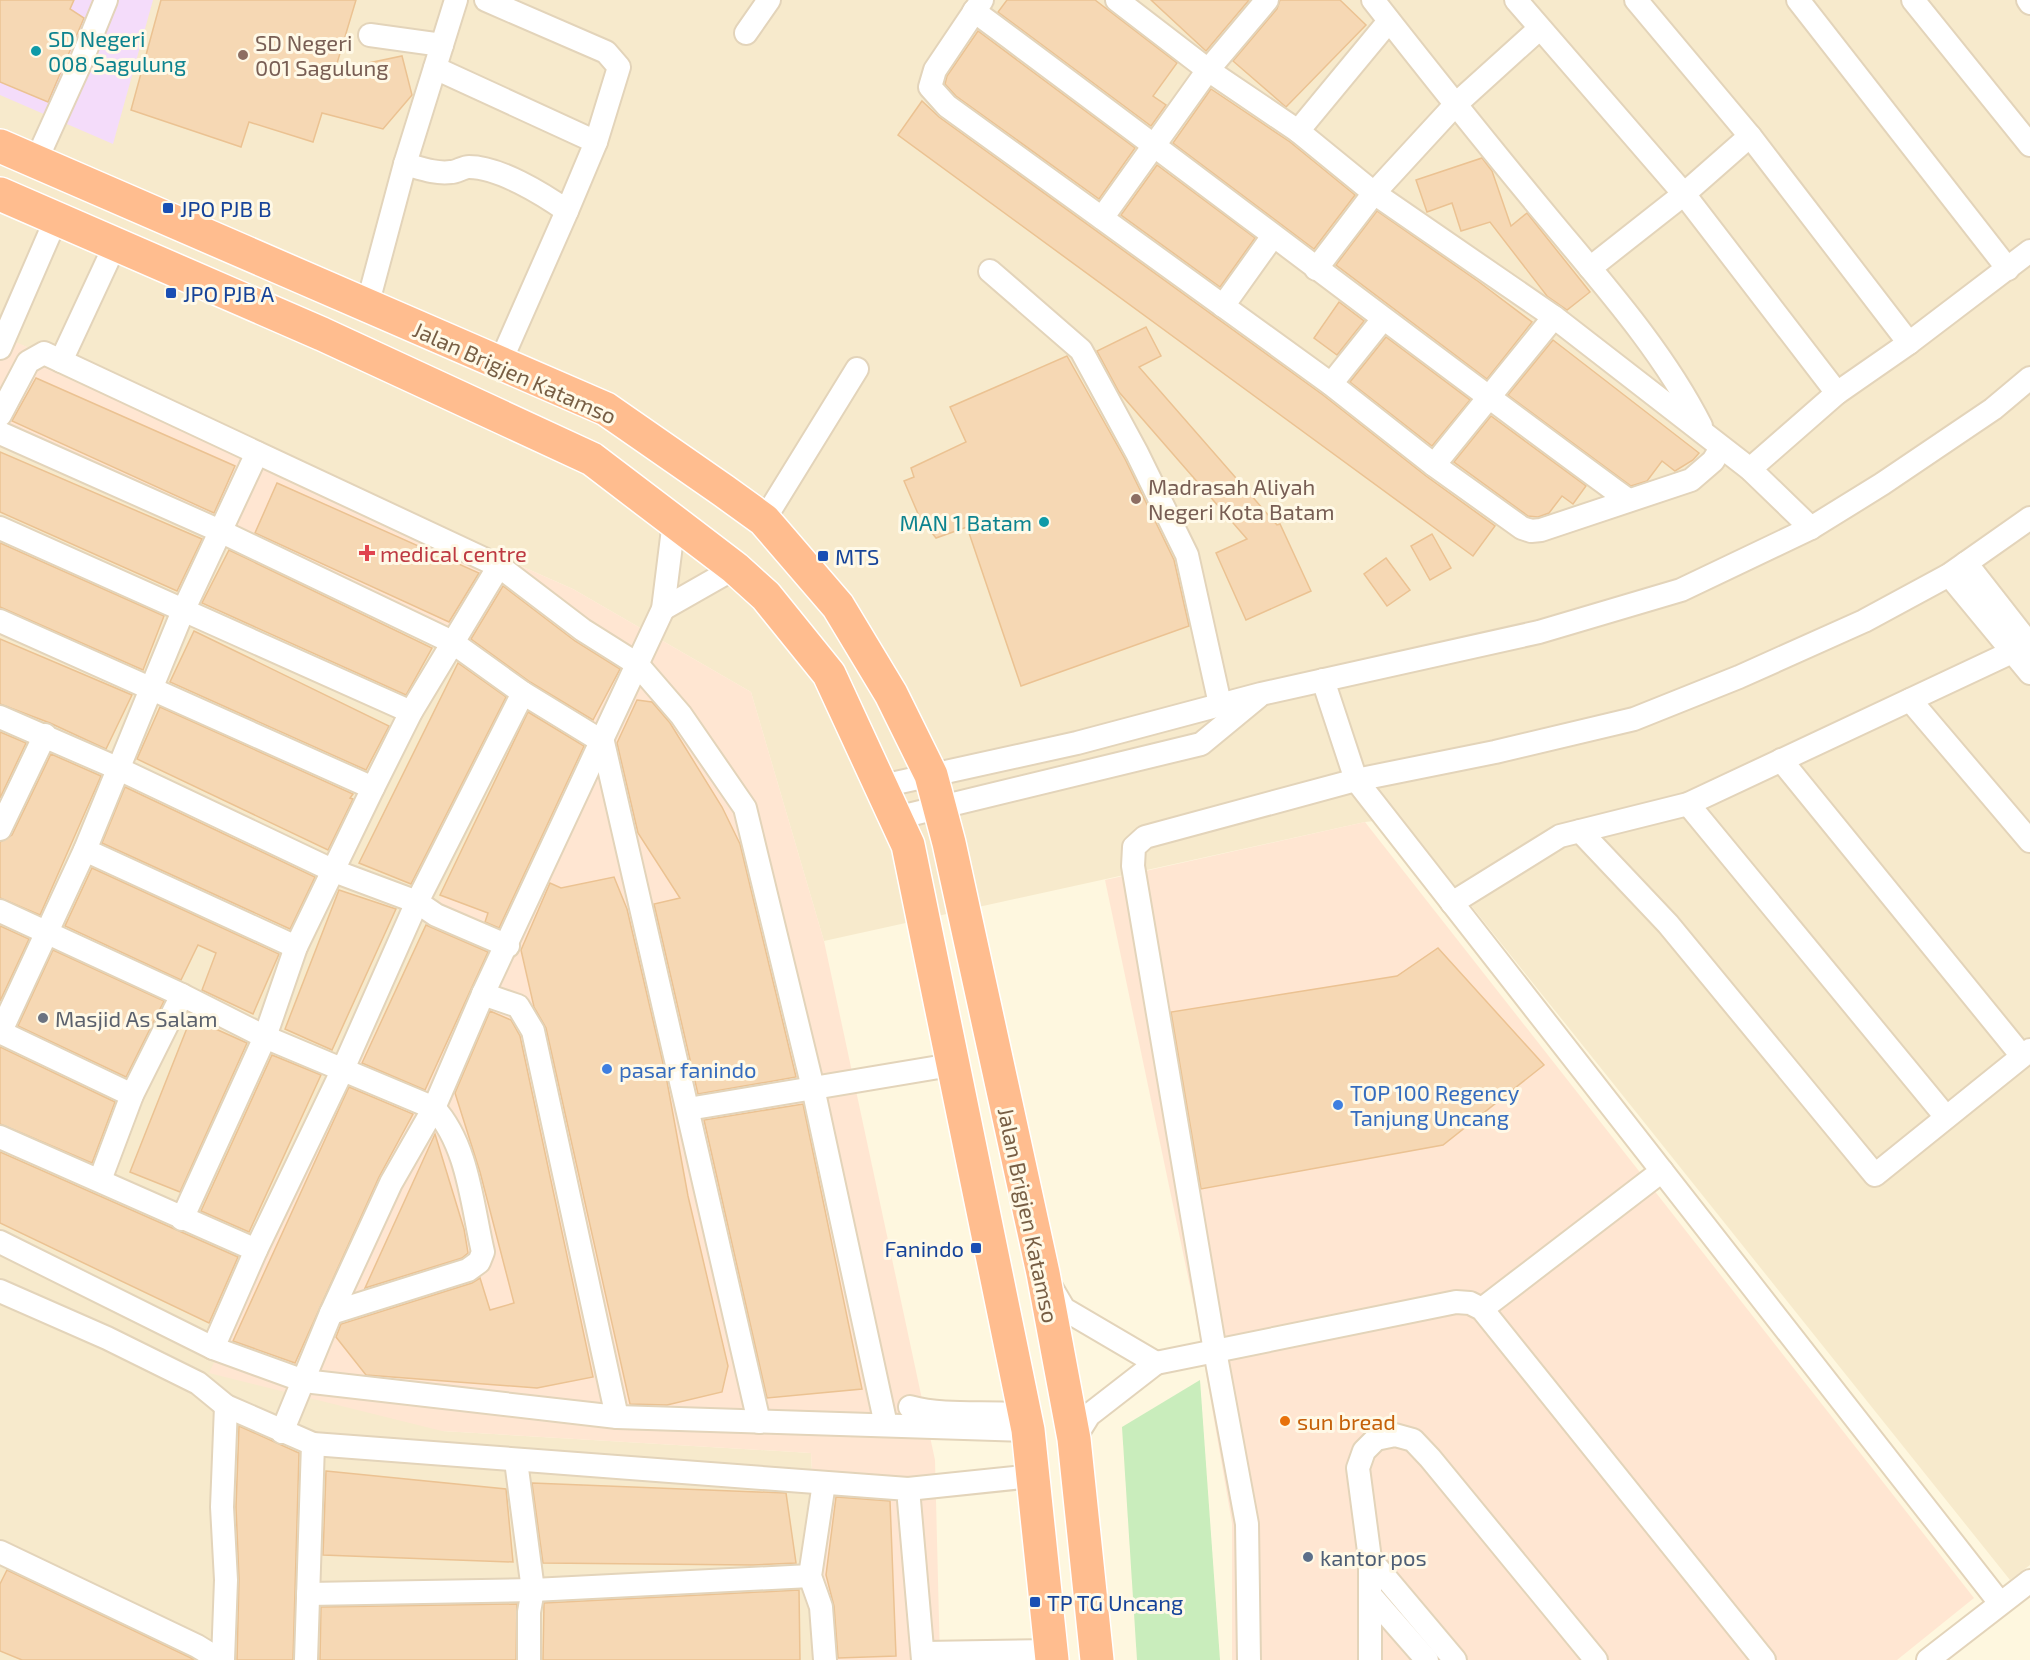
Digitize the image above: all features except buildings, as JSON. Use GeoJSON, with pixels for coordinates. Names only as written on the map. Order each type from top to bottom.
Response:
{"type":"FeatureCollection","features":[{"type":"Feature","properties":{"kind":"highway","name":"Jalan Brigjen Katamso"},"geometry":{"type":"LineString","coordinates":[[0,146],[606,409],[764,520],[838,606],[891,694],[931,775],[939,807],[1043,1273],[1074,1439],[1097,1660]]}},
{"type":"Feature","properties":{"kind":"highway","name":"Jalan Brigjen Katamso"},"geometry":{"type":"LineString","coordinates":[[0,194],[322,334],[592,459],[735,568],[766,596],[830,674],[908,845],[951,1065],[1027,1423],[1051,1655]]}},
{"type":"Feature","properties":{"kind":"street"},"geometry":{"type":"LineString","coordinates":[[36,160],[80,64],[106,0]]}},
{"type":"Feature","properties":{"kind":"street"},"geometry":{"type":"LineString","coordinates":[[367,306],[405,164],[456,0]]}},
{"type":"Feature","properties":{"kind":"street"},"geometry":{"type":"LineString","coordinates":[[486,0],[606,52],[615,59],[619,67],[596,142],[500,363]]}},
{"type":"Feature","properties":{"kind":"street"},"geometry":{"type":"LineString","coordinates":[[746,33],[769,0]]}},
{"type":"Feature","properties":{"kind":"street"},"geometry":{"type":"LineString","coordinates":[[1116,0],[1144,8],[1208,70],[1298,131],[1374,193],[1554,317],[1750,469],[1811,528]]}},
{"type":"Feature","properties":{"kind":"street"},"geometry":{"type":"LineString","coordinates":[[1102,218],[1156,146],[1208,70],[1267,0]]}},
{"type":"Feature","properties":{"kind":"street"},"geometry":{"type":"LineString","coordinates":[[1373,0],[1455,105],[1590,268],[1679,385],[1713,441],[1713,461],[1691,480],[1541,530],[1531,531],[1434,465],[1331,384],[947,106],[930,87],[935,70],[978,6],[1383,320],[1628,500]]}},
{"type":"Feature","properties":{"kind":"street"},"geometry":{"type":"LineString","coordinates":[[1516,0],[1684,194],[1837,393]]}},
{"type":"Feature","properties":{"kind":"street"},"geometry":{"type":"LineString","coordinates":[[1636,0],[1750,136],[1909,343]]}},
{"type":"Feature","properties":{"kind":"street"},"geometry":{"type":"LineString","coordinates":[[1798,0],[2008,269]]}},
{"type":"Feature","properties":{"kind":"street"},"geometry":{"type":"LineString","coordinates":[[1913,0],[2030,145]]}},
{"type":"Feature","properties":{"kind":"street"},"geometry":{"type":"LineString","coordinates":[[1298,131],[1389,21]]}},
{"type":"Feature","properties":{"kind":"street"},"geometry":{"type":"LineString","coordinates":[[1316,269],[1374,193],[1455,105],[1539,29]]}},
{"type":"Feature","properties":{"kind":"street"},"geometry":{"type":"LineString","coordinates":[[370,35],[442,45]]}},
{"type":"Feature","properties":{"kind":"street"},"geometry":{"type":"LineString","coordinates":[[435,68],[596,142]]}},
{"type":"Feature","properties":{"kind":"street"},"geometry":{"type":"LineString","coordinates":[[1590,268],[1684,194],[1750,136]]}},
{"type":"Feature","properties":{"kind":"street"},"geometry":{"type":"LineString","coordinates":[[405,164],[436,172],[452,172],[468,166],[499,174],[544,195],[567,211]]}},
{"type":"Feature","properties":{"kind":"street"},"geometry":{"type":"LineString","coordinates":[[2,340],[56,219]]}},
{"type":"Feature","properties":{"kind":"street"},"geometry":{"type":"LineString","coordinates":[[1223,306],[1273,236]]}},
{"type":"Feature","properties":{"kind":"street"},"geometry":{"type":"LineString","coordinates":[[61,361],[115,245]]}},
{"type":"Feature","properties":{"kind":"street"},"geometry":{"type":"LineString","coordinates":[[1750,469],[1837,393],[1909,343],[2030,251]]}},
{"type":"Feature","properties":{"kind":"street"},"geometry":{"type":"LineString","coordinates":[[990,271],[1082,350],[1142,463],[1187,555],[1220,704]]}},
{"type":"Feature","properties":{"kind":"street"},"geometry":{"type":"LineString","coordinates":[[1434,465],[1554,317]]}},
{"type":"Feature","properties":{"kind":"street"},"geometry":{"type":"LineString","coordinates":[[1331,384],[1383,320]]}},
{"type":"Feature","properties":{"kind":"street"},"geometry":{"type":"LineString","coordinates":[[0,415],[28,362],[44,353],[499,566],[583,630],[637,664],[681,716],[745,808],[813,1088],[885,1425]]}},
{"type":"Feature","properties":{"kind":"street"},"geometry":{"type":"LineString","coordinates":[[764,520],[857,369]]}},
{"type":"Feature","properties":{"kind":"street"},"geometry":{"type":"LineString","coordinates":[[882,786],[1077,743],[1261,694],[1539,632],[1681,590],[1811,528],[1882,484],[1993,409],[2030,378]]}},
{"type":"Feature","properties":{"kind":"street"},"geometry":{"type":"LineString","coordinates":[[0,433],[220,531],[452,642],[523,693],[603,742],[759,1422]]}},
{"type":"Feature","properties":{"kind":"street"},"geometry":{"type":"LineString","coordinates":[[132,1095],[0,1033],[84,850],[117,768],[153,690],[183,610],[258,453]]}},
{"type":"Feature","properties":{"kind":"street"},"geometry":{"type":"LineString","coordinates":[[1249,1660],[1247,1524],[1215,1351],[1133,866],[1134,847],[1145,837],[1356,780],[1495,752],[1634,719],[1739,677],[1864,621],[1958,569],[2030,518]]}},
{"type":"Feature","properties":{"kind":"street"},"geometry":{"type":"LineString","coordinates":[[282,1432],[331,1313],[391,1183],[434,1108],[483,994],[508,946],[663,609],[674,521]]}},
{"type":"Feature","properties":{"kind":"street"},"geometry":{"type":"LineString","coordinates":[[0,528],[411,712]]}},
{"type":"Feature","properties":{"kind":"street"},"geometry":{"type":"LineString","coordinates":[[182,1219],[265,1037],[296,947],[373,788],[411,712],[499,566]]}},
{"type":"Feature","properties":{"kind":"street"},"geometry":{"type":"LineString","coordinates":[[663,609],[735,568]]}},
{"type":"Feature","properties":{"kind":"street"},"geometry":{"type":"LineString","coordinates":[[1958,569],[2025,644],[2030,673]]}},
{"type":"Feature","properties":{"kind":"street"},"geometry":{"type":"LineString","coordinates":[[0,621],[373,788]]}},
{"type":"Feature","properties":{"kind":"street"},"geometry":{"type":"LineString","coordinates":[[1452,903],[1560,836],[1688,804],[2025,644]]}},
{"type":"Feature","properties":{"kind":"street"},"geometry":{"type":"LineString","coordinates":[[1323,680],[1356,780],[2000,1603]]}},
{"type":"Feature","properties":{"kind":"street"},"geometry":{"type":"LineString","coordinates":[[213,1348],[417,902],[523,693]]}},
{"type":"Feature","properties":{"kind":"street"},"geometry":{"type":"LineString","coordinates":[[896,818],[1201,744],[1261,694]]}},
{"type":"Feature","properties":{"kind":"street"},"geometry":{"type":"LineString","coordinates":[[1910,700],[2030,842]]}},
{"type":"Feature","properties":{"kind":"street"},"geometry":{"type":"LineString","coordinates":[[0,717],[117,768],[334,871],[417,902],[435,915],[508,946]]}},
{"type":"Feature","properties":{"kind":"street"},"geometry":{"type":"LineString","coordinates":[[0,830],[45,735]]}},
{"type":"Feature","properties":{"kind":"street"},"geometry":{"type":"LineString","coordinates":[[1580,831],[1668,924],[1875,1175],[2026,1053],[1781,760]]}},
{"type":"Feature","properties":{"kind":"street"},"geometry":{"type":"LineString","coordinates":[[1688,804],[1946,1118]]}},
{"type":"Feature","properties":{"kind":"street"},"geometry":{"type":"LineString","coordinates":[[84,850],[296,947]]}},
{"type":"Feature","properties":{"kind":"street"},"geometry":{"type":"LineString","coordinates":[[0,911],[182,995],[265,1037],[434,1108],[447,1122],[458,1145],[483,1252],[479,1262],[468,1270],[331,1313]]}},
{"type":"Feature","properties":{"kind":"street"},"geometry":{"type":"LineString","coordinates":[[483,994],[518,1006],[533,1031],[617,1417]]}},
{"type":"Feature","properties":{"kind":"street"},"geometry":{"type":"LineString","coordinates":[[100,1179],[132,1095],[182,995]]}},
{"type":"Feature","properties":{"kind":"street"},"geometry":{"type":"LineString","coordinates":[[688,1109],[951,1065]]}},
{"type":"Feature","properties":{"kind":"street"},"geometry":{"type":"LineString","coordinates":[[0,1137],[100,1179],[182,1219],[256,1250]]}},
{"type":"Feature","properties":{"kind":"street"},"geometry":{"type":"LineString","coordinates":[[1482,1309],[1662,1171]]}},
{"type":"Feature","properties":{"kind":"street"},"geometry":{"type":"LineString","coordinates":[[0,1242],[213,1348],[304,1381],[617,1417],[885,1425],[1027,1423]]}},
{"type":"Feature","properties":{"kind":"street"},"geometry":{"type":"LineString","coordinates":[[1043,1273],[1064,1309],[1156,1363]]}},
{"type":"Feature","properties":{"kind":"street"},"geometry":{"type":"LineString","coordinates":[[0,1291],[88,1329],[198,1383],[226,1406],[313,1444],[908,1489],[1033,1476]]}},
{"type":"Feature","properties":{"kind":"street"},"geometry":{"type":"LineString","coordinates":[[1074,1439],[1089,1415],[1156,1363],[1456,1302],[1470,1303],[1482,1309],[1764,1660]]}},
{"type":"Feature","properties":{"kind":"street"},"geometry":{"type":"LineString","coordinates":[[1,1554],[197,1646],[222,1660],[226,1580],[222,1506],[226,1406]]}},
{"type":"Feature","properties":{"kind":"street"},"geometry":{"type":"LineString","coordinates":[[910,1407],[929,1413],[996,1412],[1027,1423]]}},
{"type":"Feature","properties":{"kind":"street"},"geometry":{"type":"LineString","coordinates":[[1370,1660],[1370,1559],[1358,1468],[1364,1451],[1376,1439],[1395,1435],[1413,1440],[1516,1560],[1596,1660]]}},
{"type":"Feature","properties":{"kind":"street"},"geometry":{"type":"LineString","coordinates":[[306,1660],[313,1444]]}},
{"type":"Feature","properties":{"kind":"street"},"geometry":{"type":"LineString","coordinates":[[516,1461],[533,1590],[529,1612],[529,1660]]}},
{"type":"Feature","properties":{"kind":"street"},"geometry":{"type":"LineString","coordinates":[[824,1483],[810,1576],[821,1607],[825,1660]]}},
{"type":"Feature","properties":{"kind":"street"},"geometry":{"type":"LineString","coordinates":[[908,1489],[924,1656],[1017,1652],[1051,1655]]}},
{"type":"Feature","properties":{"kind":"street"},"geometry":{"type":"LineString","coordinates":[[1370,1559],[1455,1660]]}},
{"type":"Feature","properties":{"kind":"street"},"geometry":{"type":"LineString","coordinates":[[308,1594],[533,1590],[810,1576]]}},
{"type":"Feature","properties":{"kind":"street"},"geometry":{"type":"LineString","coordinates":[[1928,1660],[2030,1581]]}},
{"type":"Feature","properties":{"kind":"street"},"geometry":{"type":"LineString","coordinates":[[1371,1596],[1427,1660]]}},
{"type":"Feature","properties":{"kind":"shaded area"},"geometry":{"type":"Polygon","coordinates":[[[0,0],[2030,0],[2030,1565],[2010,1580],[1401,818],[1365,822],[824,941],[751,692],[573,589],[22,345],[0,386],[0,0]]]}},
{"type":"Feature","properties":{"kind":"shaded area"},"geometry":{"type":"Polygon","coordinates":[[[0,0],[153,0],[113,144],[0,95],[0,0]]]}},
{"type":"Feature","properties":{"kind":"shaded area"},"geometry":{"type":"Polygon","coordinates":[[[0,335],[573,589],[751,692],[824,941],[935,1460],[940,1660],[822,1660],[811,1453],[442,1431],[209,1373],[541,691],[440,626],[0,420],[0,335]]]}},
{"type":"Feature","properties":{"kind":"shaded area"},"geometry":{"type":"Polygon","coordinates":[[[0,420],[440,626],[541,690],[442,1431],[811,1453],[822,1660],[0,1660],[0,420]]]}},
{"type":"Feature","properties":{"kind":"shaded area"},"geometry":{"type":"Polygon","coordinates":[[[1365,822],[1974,1598],[1897,1660],[1232,1660],[1232,1523],[1195,1310],[1105,880],[1365,822]]]}},
{"type":"Feature","properties":{"kind":"green space"},"geometry":{"type":"Polygon","coordinates":[[[1200,1380],[1220,1660],[1137,1660],[1122,1427],[1200,1380]]]}},
{"type":"Feature","properties":{"kind":"place","name":"SD Negeri 008 Sagulung"},"geometry":{"type":"Point","coordinates":[36,51]}},
{"type":"Feature","properties":{"kind":"place","name":"SD Negeri 001 Sagulung"},"geometry":{"type":"Point","coordinates":[243,55]}},
{"type":"Feature","properties":{"kind":"place","name":"JPO PJB B"},"geometry":{"type":"Point","coordinates":[168,208]}},
{"type":"Feature","properties":{"kind":"place","name":"JPO PJB A"},"geometry":{"type":"Point","coordinates":[171,293]}},
{"type":"Feature","properties":{"kind":"place","name":"Madrasah Aliyah Negeri Kota Batam"},"geometry":{"type":"Point","coordinates":[1136,499]}},
{"type":"Feature","properties":{"kind":"place","name":"MAN 1 Batam"},"geometry":{"type":"Point","coordinates":[1044,522]}},
{"type":"Feature","properties":{"kind":"place","name":"medical centre"},"geometry":{"type":"Point","coordinates":[367,553]}},
{"type":"Feature","properties":{"kind":"place","name":"MTS"},"geometry":{"type":"Point","coordinates":[823,556]}},
{"type":"Feature","properties":{"kind":"place","name":"Masjid As Salam"},"geometry":{"type":"Point","coordinates":[43,1018]}},
{"type":"Feature","properties":{"kind":"place","name":"pasar fanindo"},"geometry":{"type":"Point","coordinates":[607,1069]}},
{"type":"Feature","properties":{"kind":"place","name":"TOP 100 Regency Tanjung Uncang"},"geometry":{"type":"Point","coordinates":[1338,1105]}},
{"type":"Feature","properties":{"kind":"place","name":"Fanindo"},"geometry":{"type":"Point","coordinates":[976,1248]}},
{"type":"Feature","properties":{"kind":"place","name":"sun bread"},"geometry":{"type":"Point","coordinates":[1285,1421]}},
{"type":"Feature","properties":{"kind":"place","name":"kantor pos"},"geometry":{"type":"Point","coordinates":[1308,1557]}},
{"type":"Feature","properties":{"kind":"place","name":"TP TG Uncang"},"geometry":{"type":"Point","coordinates":[1035,1602]}}]}
